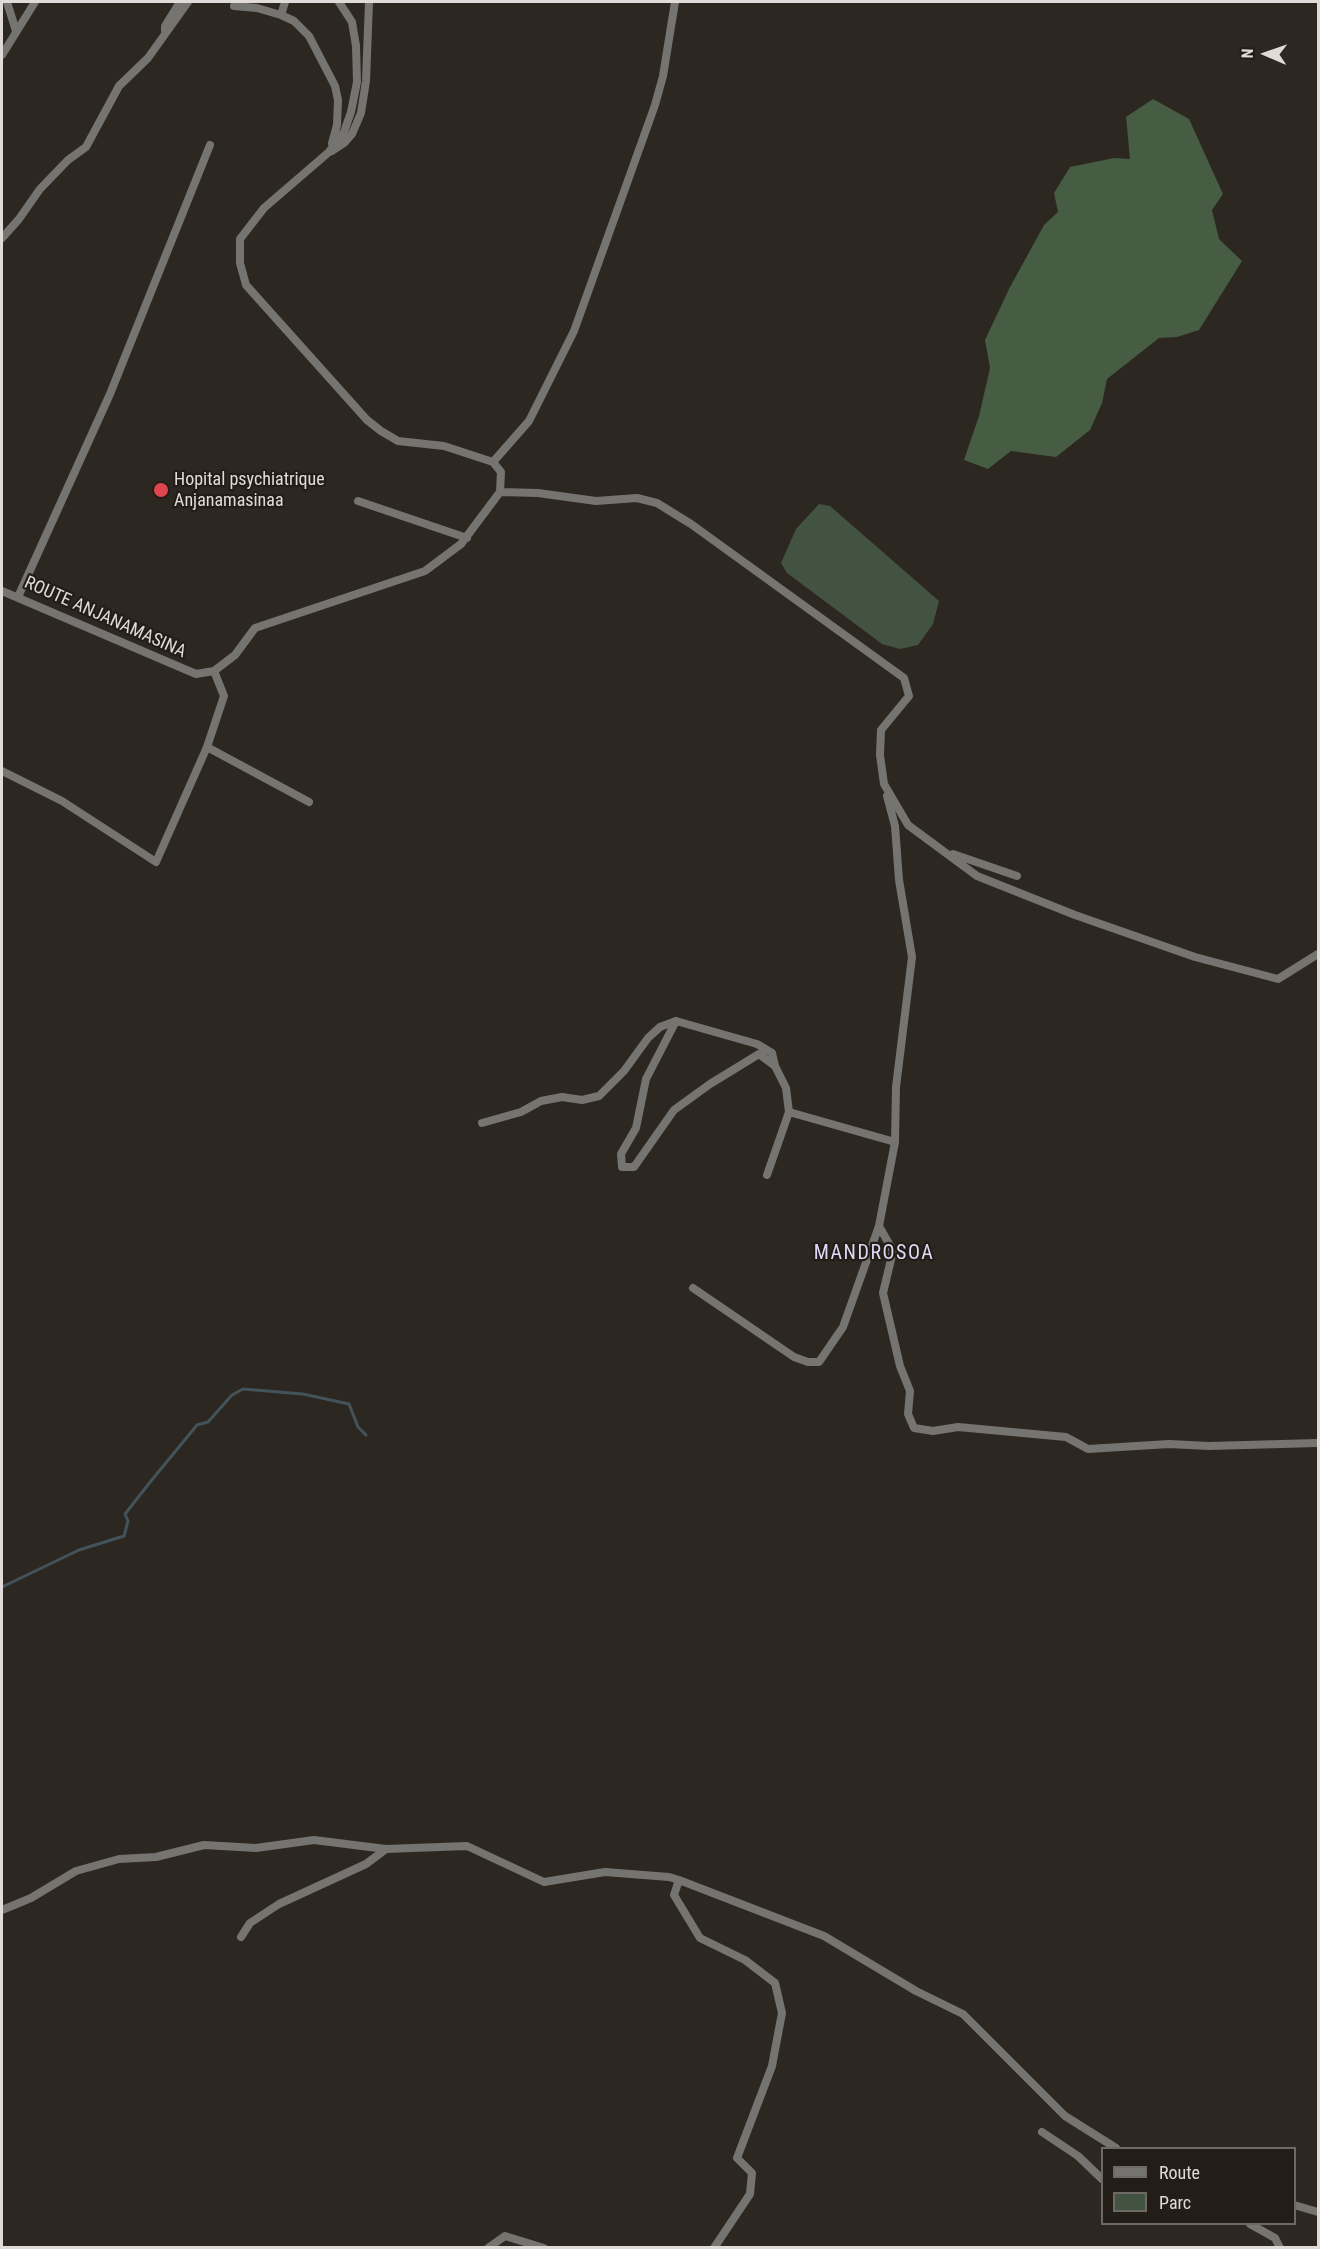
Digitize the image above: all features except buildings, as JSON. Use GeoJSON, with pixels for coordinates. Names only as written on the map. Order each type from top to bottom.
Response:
{"type":"FeatureCollection","features":[{"type":"Feature","properties":{"kind":"street"},"geometry":{"type":"LineString","coordinates":[[6,2],[16,31]]}},
{"type":"Feature","properties":{"kind":"street"},"geometry":{"type":"LineString","coordinates":[[2,55],[35,2]]}},
{"type":"Feature","properties":{"kind":"street"},"geometry":{"type":"LineString","coordinates":[[166,35],[165,26],[180,2]]}},
{"type":"Feature","properties":{"kind":"street"},"geometry":{"type":"LineString","coordinates":[[2,237],[19,219],[40,189],[68,160],[86,147],[119,86],[148,58],[188,2]]}},
{"type":"Feature","properties":{"kind":"street"},"geometry":{"type":"LineString","coordinates":[[280,15],[285,2]]}},
{"type":"Feature","properties":{"kind":"street"},"geometry":{"type":"LineString","coordinates":[[329,153],[344,132],[357,82],[356,45],[352,22],[339,2]]}},
{"type":"Feature","properties":{"kind":"street"},"geometry":{"type":"LineString","coordinates":[[2,771],[62,801],[156,862],[207,747],[224,696],[214,671],[235,655],[255,628],[425,571],[466,538],[500,492],[501,472],[493,462],[444,446],[398,441],[367,420],[246,285],[240,264],[240,239],[264,208],[352,134],[361,114],[366,81],[369,2]]}},
{"type":"Feature","properties":{"kind":"street"},"geometry":{"type":"LineString","coordinates":[[493,462],[529,421],[574,331],[655,105],[663,76],[675,2]]}},
{"type":"Feature","properties":{"kind":"street"},"geometry":{"type":"LineString","coordinates":[[234,6],[257,8],[280,15],[294,21],[309,36],[335,86],[337,125],[329,153]]}},
{"type":"Feature","properties":{"kind":"street"},"geometry":{"type":"LineString","coordinates":[[18,597],[110,394],[210,145]]}},
{"type":"Feature","properties":{"kind":"street"},"geometry":{"type":"LineString","coordinates":[[500,492],[537,493],[596,501],[637,498],[657,503],[691,524],[904,678],[909,696],[881,730],[880,755],[884,784],[895,826],[899,880],[912,957],[896,1087],[895,1142],[879,1226],[843,1327],[819,1362],[808,1362],[794,1357],[693,1288]]}},
{"type":"Feature","properties":{"kind":"street"},"geometry":{"type":"LineString","coordinates":[[358,501],[466,538]]}},
{"type":"Feature","properties":{"kind":"street","name":"ROUTE ANJANAMASINA"},"geometry":{"type":"LineString","coordinates":[[2,591],[196,674],[214,671]]}},
{"type":"Feature","properties":{"kind":"street"},"geometry":{"type":"LineString","coordinates":[[207,747],[309,802]]}},
{"type":"Feature","properties":{"kind":"street"},"geometry":{"type":"LineString","coordinates":[[884,784],[908,825],[977,876],[1075,915],[1195,957],[1278,979],[1318,954]]}},
{"type":"Feature","properties":{"kind":"street"},"geometry":{"type":"LineString","coordinates":[[945,851],[1017,876]]}},
{"type":"Feature","properties":{"kind":"street"},"geometry":{"type":"LineString","coordinates":[[676,1021],[646,1079],[636,1128],[621,1154],[622,1167],[634,1167],[674,1110],[710,1084],[759,1054],[775,1066]]}},
{"type":"Feature","properties":{"kind":"street"},"geometry":{"type":"LineString","coordinates":[[482,1122],[521,1112],[541,1101],[562,1097],[582,1100],[599,1096],[624,1071],[648,1038],[660,1027],[676,1021],[758,1044],[772,1053],[775,1066],[786,1088],[789,1112],[767,1175]]}},
{"type":"Feature","properties":{"kind":"street"},"geometry":{"type":"LineString","coordinates":[[789,1112],[895,1142]]}},
{"type":"Feature","properties":{"kind":"street"},"geometry":{"type":"LineString","coordinates":[[879,1226],[893,1251],[883,1293],[900,1366],[910,1392],[908,1414],[914,1428],[933,1431],[958,1427],[1066,1437],[1088,1449],[1169,1444],[1209,1446],[1318,1443]]}},
{"type":"Feature","properties":{"kind":"street"},"geometry":{"type":"LineString","coordinates":[[2,1910],[31,1898],[76,1871],[119,1859],[156,1857],[204,1845],[256,1848],[314,1840],[386,1849],[467,1846],[544,1882],[605,1872],[669,1876],[824,1936],[916,1991],[963,2014],[1065,2116],[1114,2147]]}},
{"type":"Feature","properties":{"kind":"street"},"geometry":{"type":"LineString","coordinates":[[241,1937],[250,1923],[279,1904],[366,1864],[386,1849]]}},
{"type":"Feature","properties":{"kind":"street"},"geometry":{"type":"LineString","coordinates":[[679,1880],[674,1895],[700,1938],[745,1960],[775,1983],[782,2013],[772,2067],[737,2158],[752,2173],[750,2194],[714,2247]]}},
{"type":"Feature","properties":{"kind":"street"},"geometry":{"type":"LineString","coordinates":[[1042,2132],[1078,2156],[1101,2178]]}},
{"type":"Feature","properties":{"kind":"street"},"geometry":{"type":"LineString","coordinates":[[1296,2206],[1318,2212]]}},
{"type":"Feature","properties":{"kind":"street"},"geometry":{"type":"LineString","coordinates":[[1253,2225],[1275,2238],[1280,2247]]}},
{"type":"Feature","properties":{"kind":"street"},"geometry":{"type":"LineString","coordinates":[[488,2247],[505,2236],[544,2247]]}},
{"type":"Feature","properties":{"kind":"green space"},"geometry":{"type":"Polygon","coordinates":[[[1153,99],[1189,119],[1223,194],[1212,210],[1219,239],[1242,261],[1199,330],[1177,337],[1159,338],[1107,379],[1102,403],[1090,430],[1056,457],[1011,451],[988,469],[964,460],[979,416],[990,368],[985,340],[1009,289],[1044,225],[1058,212],[1054,193],[1070,167],[1114,158],[1130,159],[1126,117],[1153,99]]]}},
{"type":"Feature","properties":{"kind":"green space"},"geometry":{"type":"Polygon","coordinates":[[[819,504],[830,506],[939,601],[933,624],[918,645],[900,649],[882,644],[787,573],[781,563],[796,529],[819,504]]]}},
{"type":"Feature","properties":{"kind":"waterway"},"geometry":{"type":"LineString","coordinates":[[2,1587],[79,1550],[124,1536],[128,1521],[125,1514],[151,1481],[197,1425],[208,1422],[232,1395],[243,1389],[303,1394],[349,1404],[358,1427],[366,1435]]}},
{"type":"Feature","properties":{"kind":"place","name":"Hopital psychiatrique Anjanamasinaa"},"geometry":{"type":"Point","coordinates":[161,490]}},
{"type":"Feature","properties":{"kind":"district","name":"MANDROSOA"},"geometry":{"type":"Point","coordinates":[874,1254]}}]}
